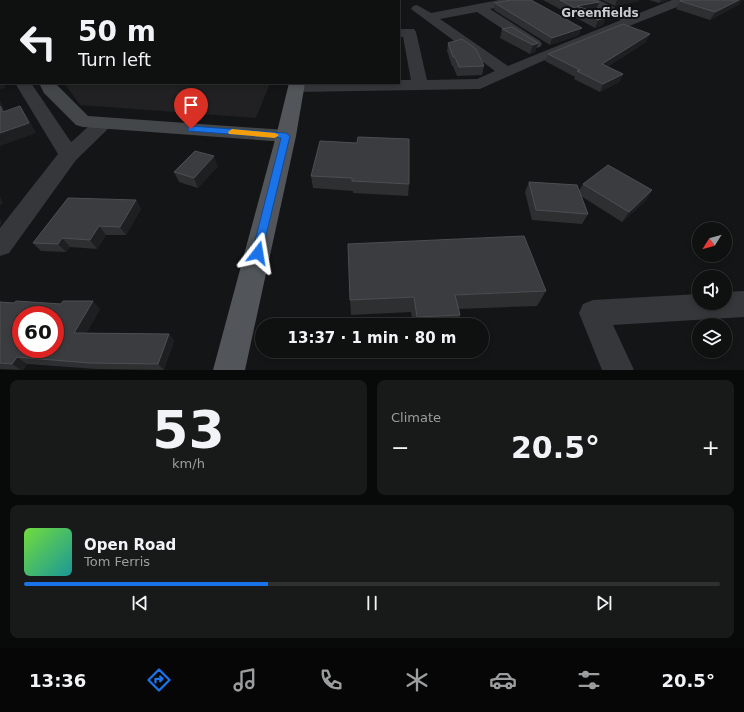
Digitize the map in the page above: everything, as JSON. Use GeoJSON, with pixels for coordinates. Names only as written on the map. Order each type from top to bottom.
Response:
{"type":"FeatureCollection","features":[{"type":"Feature","properties":{"kind":"main road"},"geometry":{"type":"LineString","coordinates":[[229,370],[286,136],[296,85]]}},
{"type":"Feature","properties":{"kind":"street"},"geometry":{"type":"LineString","coordinates":[[430,17],[518,0]]}},
{"type":"Feature","properties":{"kind":"street"},"geometry":{"type":"LineString","coordinates":[[589,0],[631,20]]}},
{"type":"Feature","properties":{"kind":"street"},"geometry":{"type":"LineString","coordinates":[[650,0],[668,7]]}},
{"type":"Feature","properties":{"kind":"street"},"geometry":{"type":"LineString","coordinates":[[296,85],[480,84],[549,53],[683,0]]}},
{"type":"Feature","properties":{"kind":"street"},"geometry":{"type":"LineString","coordinates":[[480,8],[549,53]]}},
{"type":"Feature","properties":{"kind":"street"},"geometry":{"type":"LineString","coordinates":[[417,9],[506,72]]}},
{"type":"Feature","properties":{"kind":"street"},"geometry":{"type":"LineString","coordinates":[[580,27],[594,35]]}},
{"type":"Feature","properties":{"kind":"street"},"geometry":{"type":"LineString","coordinates":[[400,33],[409,32],[420,85]]}},
{"type":"Feature","properties":{"kind":"street"},"geometry":{"type":"LineString","coordinates":[[24,84],[69,155]]}},
{"type":"Feature","properties":{"kind":"street"},"geometry":{"type":"LineString","coordinates":[[48,84],[50,89],[84,121],[286,136]]}},
{"type":"Feature","properties":{"kind":"street"},"geometry":{"type":"LineString","coordinates":[[0,246],[69,155],[105,123]]}},
{"type":"Feature","properties":{"kind":"street"},"geometry":{"type":"LineString","coordinates":[[618,370],[592,313],[744,304]]}},
{"type":"Feature","properties":{"kind":"shaded area"},"geometry":{"type":"Polygon","coordinates":[[[65,84],[270,84],[256,118],[80,105],[65,84]]]}},
{"type":"Feature","properties":{"kind":"building"},"geometry":{"type":"Polygon","coordinates":[[[511,0],[531,0],[582,28],[552,38],[495,3],[511,0]]]}},
{"type":"Feature","properties":{"kind":"building"},"geometry":{"type":"Polygon","coordinates":[[[560,0],[594,0],[599,2],[577,6],[607,17],[598,20],[560,0]]]}},
{"type":"Feature","properties":{"kind":"building"},"geometry":{"type":"Polygon","coordinates":[[[739,0],[715,12],[680,1],[739,0]]]}},
{"type":"Feature","properties":{"kind":"building"},"geometry":{"type":"Polygon","coordinates":[[[623,24],[650,34],[602,64],[623,74],[603,84],[577,71],[580,70],[548,54],[623,24]]]}},
{"type":"Feature","properties":{"kind":"building"},"geometry":{"type":"Polygon","coordinates":[[[512,27],[538,43],[533,45],[502,29],[512,27]]]}},
{"type":"Feature","properties":{"kind":"building"},"geometry":{"type":"Polygon","coordinates":[[[462,39],[476,49],[484,66],[459,67],[455,57],[453,57],[448,43],[462,39]]]}},
{"type":"Feature","properties":{"kind":"building"},"geometry":{"type":"Polygon","coordinates":[[[0,106],[3,112],[20,106],[29,123],[0,133],[0,106]]]}},
{"type":"Feature","properties":{"kind":"building"},"geometry":{"type":"Polygon","coordinates":[[[358,137],[409,139],[409,184],[352,181],[352,178],[311,176],[320,141],[357,143],[358,137]]]}},
{"type":"Feature","properties":{"kind":"building"},"geometry":{"type":"Polygon","coordinates":[[[195,151],[214,156],[194,178],[174,172],[195,151]]]}},
{"type":"Feature","properties":{"kind":"building"},"geometry":{"type":"Polygon","coordinates":[[[608,165],[652,190],[629,212],[583,184],[608,165]]]}},
{"type":"Feature","properties":{"kind":"building"},"geometry":{"type":"Polygon","coordinates":[[[529,182],[577,185],[588,214],[536,210],[529,182]]]}},
{"type":"Feature","properties":{"kind":"building"},"geometry":{"type":"Polygon","coordinates":[[[68,198],[136,200],[120,227],[99,226],[90,240],[62,238],[58,244],[33,243],[68,198]]]}},
{"type":"Feature","properties":{"kind":"building"},"geometry":{"type":"Polygon","coordinates":[[[524,236],[546,291],[455,295],[460,315],[417,317],[414,297],[350,300],[348,244],[524,236]]]}},
{"type":"Feature","properties":{"kind":"building"},"geometry":{"type":"Polygon","coordinates":[[[16,301],[61,304],[63,301],[93,301],[74,333],[169,334],[158,364],[89,363],[29,358],[64,358],[64,306],[12,306],[12,358],[16,358],[12,364],[0,363],[0,302],[14,303],[16,301]]]}},
{"type":"Feature","properties":{"kind":"slow traffic"},"geometry":{"type":"LineString","coordinates":[[232,132],[275,135]]}},
{"type":"Feature","properties":{"kind":"district","name":"Greenfields"},"geometry":{"type":"Point","coordinates":[600,13]}},
{"type":"Feature","properties":{"kind":"route"},"geometry":{"type":"LineString","coordinates":[[191,129],[286,136],[258,253]]}}]}
